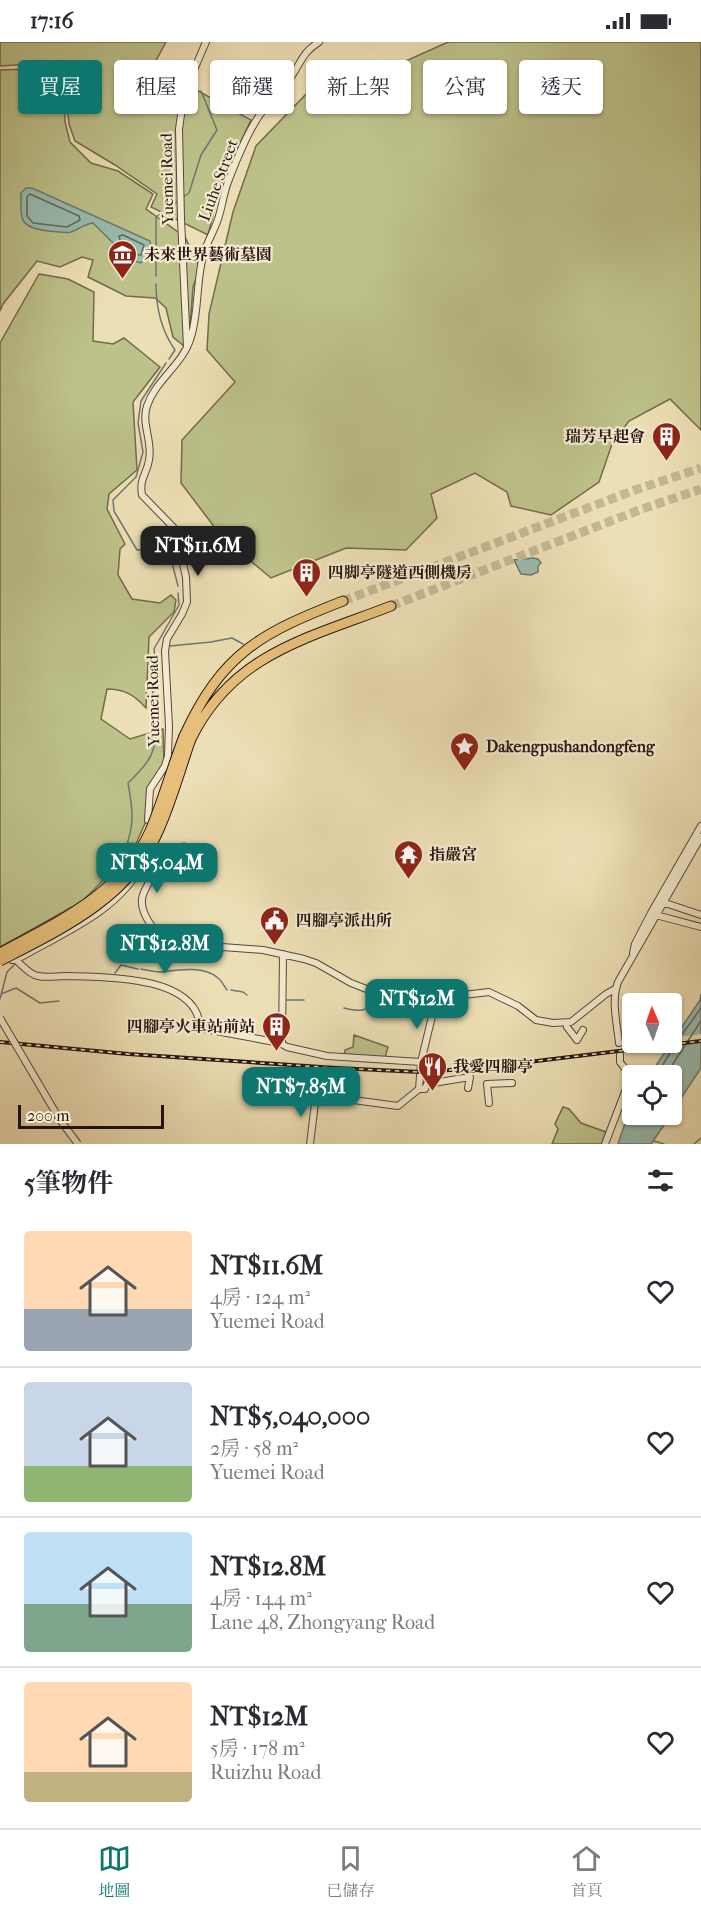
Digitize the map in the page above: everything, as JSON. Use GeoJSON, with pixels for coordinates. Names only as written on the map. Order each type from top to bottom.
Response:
{"type":"FeatureCollection","features":[{"type":"Feature","properties":{"kind":"highway"},"geometry":{"type":"LineString","coordinates":[[0,953],[77,911],[101,894],[129,863],[149,831],[203,698],[218,677],[246,650],[280,627],[343,602]]}},
{"type":"Feature","properties":{"kind":"highway"},"geometry":{"type":"LineString","coordinates":[[0,961],[81,917],[106,899],[136,868],[157,834],[188,737],[215,700],[235,679],[249,667],[282,648],[391,606]]}},
{"type":"Feature","properties":{"kind":"street","name":"Yuemei Road"},"geometry":{"type":"LineString","coordinates":[[148,820],[150,789],[165,766],[168,756],[170,726],[165,651],[167,639],[182,614],[187,602],[188,591],[175,529],[142,495],[140,487],[142,475],[150,461],[145,418],[153,393],[176,367],[187,347],[181,219],[180,129],[183,102],[192,72],[206,42]]}},
{"type":"Feature","properties":{"kind":"street","name":"Liuhe Street"},"geometry":{"type":"LineString","coordinates":[[187,347],[196,318],[198,285],[204,255],[218,221],[234,168],[259,117],[290,79],[308,49],[319,42]]}},
{"type":"Feature","properties":{"kind":"street"},"geometry":{"type":"LineString","coordinates":[[0,961],[16,960],[105,908],[137,875],[154,849],[152,876],[142,896],[142,905],[144,914],[161,938],[168,943],[189,943],[283,954],[316,963],[351,983],[387,998],[430,999],[489,992],[518,1006],[539,1021],[571,1023],[615,989],[630,965],[653,914],[701,826]]}},
{"type":"Feature","properties":{"kind":"street"},"geometry":{"type":"LineString","coordinates":[[660,902],[701,837]]}},
{"type":"Feature","properties":{"kind":"street"},"geometry":{"type":"LineString","coordinates":[[660,902],[701,915]]}},
{"type":"Feature","properties":{"kind":"street"},"geometry":{"type":"LineString","coordinates":[[653,914],[701,927]]}},
{"type":"Feature","properties":{"kind":"street"},"geometry":{"type":"LineString","coordinates":[[282,1044],[283,954]]}},
{"type":"Feature","properties":{"kind":"street"},"geometry":{"type":"LineString","coordinates":[[16,960],[37,976],[113,978],[168,988],[195,1007],[200,1016],[200,1027],[327,1056],[420,1065]]}},
{"type":"Feature","properties":{"kind":"street"},"geometry":{"type":"LineString","coordinates":[[615,989],[619,1043]]}},
{"type":"Feature","properties":{"kind":"street"},"geometry":{"type":"LineString","coordinates":[[419,1089],[420,1065],[434,1008],[444,997]]}},
{"type":"Feature","properties":{"kind":"street"},"geometry":{"type":"LineString","coordinates":[[430,999],[434,1008]]}},
{"type":"Feature","properties":{"kind":"street"},"geometry":{"type":"LineString","coordinates":[[0,1018],[60,1120],[78,1144]]}},
{"type":"Feature","properties":{"kind":"street"},"geometry":{"type":"LineString","coordinates":[[567,1028],[577,1040],[583,1030]]}},
{"type":"Feature","properties":{"kind":"street"},"geometry":{"type":"LineString","coordinates":[[605,1144],[629,1081],[627,1071],[620,1062],[621,1055]]}},
{"type":"Feature","properties":{"kind":"street"},"geometry":{"type":"LineString","coordinates":[[310,1144],[316,1095],[398,1106],[419,1089],[425,1089],[430,1084],[470,1077],[468,1088]]}},
{"type":"Feature","properties":{"kind":"street"},"geometry":{"type":"LineString","coordinates":[[489,1103],[487,1084],[512,1083]]}},
{"type":"Feature","properties":{"kind":"green space"},"geometry":{"type":"Polygon","coordinates":[[[0,42],[166,42],[156,60],[114,60],[114,114],[198,114],[198,91],[210,97],[210,114],[240,114],[251,120],[221,184],[208,235],[151,207],[157,194],[75,141],[68,114],[102,114],[102,60],[18,60],[18,65],[0,66],[0,42]]]}},
{"type":"Feature","properties":{"kind":"green space"},"geometry":{"type":"Polygon","coordinates":[[[448,42],[701,42],[701,430],[670,399],[629,421],[612,444],[599,482],[551,515],[511,506],[507,492],[475,473],[431,494],[437,518],[406,550],[346,548],[271,578],[222,537],[181,483],[182,440],[235,382],[207,350],[209,314],[233,212],[256,146],[287,114],[294,114],[294,107],[306,94],[306,114],[411,114],[411,60],[408,60],[448,42]]]}},
{"type":"Feature","properties":{"kind":"green space"},"geometry":{"type":"Polygon","coordinates":[[[18,69],[18,114],[65,114],[70,142],[91,163],[118,171],[153,194],[146,209],[185,237],[200,268],[193,287],[190,328],[184,346],[173,337],[166,308],[155,298],[126,296],[88,277],[93,260],[82,257],[60,267],[37,261],[0,311],[0,70],[18,69]]]}},
{"type":"Feature","properties":{"kind":"green space"},"geometry":{"type":"Polygon","coordinates":[[[39,274],[68,279],[94,292],[93,341],[113,344],[124,338],[160,367],[133,402],[137,470],[109,494],[107,509],[125,544],[120,549],[118,575],[132,599],[160,603],[171,595],[176,600],[174,612],[149,637],[146,708],[129,694],[107,689],[101,719],[130,739],[163,729],[164,765],[148,788],[147,819],[134,848],[105,885],[81,902],[0,947],[0,343],[39,274]]]}},
{"type":"Feature","properties":{"kind":"green space"},"geometry":{"type":"Polygon","coordinates":[[[354,1035],[388,1047],[385,1058],[344,1055],[345,1050],[353,1047],[354,1035]]]}},
{"type":"Feature","properties":{"kind":"green space"},"geometry":{"type":"Polygon","coordinates":[[[325,1084],[351,1086],[350,1095],[324,1092],[325,1084]]]}},
{"type":"Feature","properties":{"kind":"green space"},"geometry":{"type":"Polygon","coordinates":[[[563,1107],[569,1109],[581,1123],[606,1132],[602,1144],[552,1144],[558,1129],[555,1124],[563,1107]]]}},
{"type":"Feature","properties":{"kind":"water"},"geometry":{"type":"Polygon","coordinates":[[[26,188],[32,188],[150,241],[151,247],[146,260],[140,263],[129,259],[93,223],[66,233],[38,229],[26,224],[22,216],[21,193],[26,188]]]}},
{"type":"Feature","properties":{"kind":"water"},"geometry":{"type":"Polygon","coordinates":[[[538,559],[541,563],[538,566],[538,572],[531,575],[521,574],[514,560],[538,559]]]}},
{"type":"Feature","properties":{"kind":"water"},"geometry":{"type":"Polygon","coordinates":[[[701,994],[701,1068],[682,1097],[682,1065],[656,1065],[664,1053],[682,1053],[682,1027],[700,1000],[701,994]]]}},
{"type":"Feature","properties":{"kind":"water"},"geometry":{"type":"Polygon","coordinates":[[[624,1125],[664,1125],[651,1144],[618,1144],[624,1125]]]}},
{"type":"Feature","properties":{"kind":"pier"},"geometry":{"type":"Polygon","coordinates":[[[701,1034],[701,1042],[682,1045],[682,1037],[701,1034]]]}},
{"type":"Feature","properties":{"kind":"waterway"},"geometry":{"type":"LineString","coordinates":[[183,197],[189,193],[201,155],[217,130],[201,91]]}},
{"type":"Feature","properties":{"kind":"waterway"},"geometry":{"type":"LineString","coordinates":[[156,276],[156,217],[179,200]]}},
{"type":"Feature","properties":{"kind":"waterway"},"geometry":{"type":"LineString","coordinates":[[156,284],[160,318],[175,350],[169,359]]}},
{"type":"Feature","properties":{"kind":"waterway"},"geometry":{"type":"LineString","coordinates":[[166,363],[141,401],[138,423],[143,452],[136,477],[113,500],[114,511],[137,550],[158,550],[170,555],[178,586]]}},
{"type":"Feature","properties":{"kind":"waterway"},"geometry":{"type":"LineString","coordinates":[[150,715],[156,665],[154,649],[179,605],[178,593]]}},
{"type":"Feature","properties":{"kind":"waterway"},"geometry":{"type":"LineString","coordinates":[[170,646],[232,638],[243,644]]}},
{"type":"Feature","properties":{"kind":"waterway"},"geometry":{"type":"LineString","coordinates":[[83,900],[117,863],[128,842],[132,816],[128,783],[147,762],[154,748],[152,721]]}},
{"type":"Feature","properties":{"kind":"waterway"},"geometry":{"type":"LineString","coordinates":[[128,843],[138,844]]}},
{"type":"Feature","properties":{"kind":"waterway"},"geometry":{"type":"LineString","coordinates":[[157,847],[185,843]]}},
{"type":"Feature","properties":{"kind":"waterway"},"geometry":{"type":"LineString","coordinates":[[0,999],[7,972],[15,964]]}},
{"type":"Feature","properties":{"kind":"waterway"},"geometry":{"type":"LineString","coordinates":[[115,973],[121,965],[138,969]]}},
{"type":"Feature","properties":{"kind":"waterway"},"geometry":{"type":"LineString","coordinates":[[141,969],[161,972],[190,969],[206,971],[219,979],[227,990]]}},
{"type":"Feature","properties":{"kind":"waterway"},"geometry":{"type":"LineString","coordinates":[[1,994],[16,988],[40,1003],[59,1001]]}},
{"type":"Feature","properties":{"kind":"waterway"},"geometry":{"type":"LineString","coordinates":[[231,990],[247,995]]}},
{"type":"Feature","properties":{"kind":"waterway"},"geometry":{"type":"LineString","coordinates":[[344,1008],[364,1010],[381,999]]}},
{"type":"Feature","properties":{"kind":"waterway"},"geometry":{"type":"LineString","coordinates":[[287,1000],[304,1000]]}},
{"type":"Feature","properties":{"kind":"waterway"},"geometry":{"type":"LineString","coordinates":[[694,1144],[701,1138]]}},
{"type":"Feature","properties":{"kind":"waterway"},"geometry":{"type":"LineString","coordinates":[[654,1141],[664,1144]]}},
{"type":"Feature","properties":{"kind":"tunnel"},"geometry":{"type":"LineString","coordinates":[[343,601],[635,490],[701,468]]}},
{"type":"Feature","properties":{"kind":"tunnel"},"geometry":{"type":"LineString","coordinates":[[391,606],[642,509],[701,489]]}},
{"type":"Feature","properties":{"kind":"railway"},"geometry":{"type":"LineString","coordinates":[[0,1042],[128,1054],[420,1072],[480,1068],[701,1041]]}},
{"type":"Feature","properties":{"kind":"place","name":"未來世界藝術墓園"},"geometry":{"type":"Point","coordinates":[123,280]}},
{"type":"Feature","properties":{"kind":"place","name":"瑞芳早起會"},"geometry":{"type":"Point","coordinates":[666,462]}},
{"type":"Feature","properties":{"kind":"place","name":"四脚亭隧道西側機房"},"geometry":{"type":"Point","coordinates":[307,598]}},
{"type":"Feature","properties":{"kind":"place","name":"Dakengpushandongfeng"},"geometry":{"type":"Point","coordinates":[465,772]}},
{"type":"Feature","properties":{"kind":"place","name":"指嚴宮"},"geometry":{"type":"Point","coordinates":[408,880]}},
{"type":"Feature","properties":{"kind":"place","name":"四腳亭派出所"},"geometry":{"type":"Point","coordinates":[275,946]}},
{"type":"Feature","properties":{"kind":"place","name":"四腳亭火車站前站"},"geometry":{"type":"Point","coordinates":[276,1052]}},
{"type":"Feature","properties":{"kind":"place","name":"我愛四腳亭"},"geometry":{"type":"Point","coordinates":[432,1092]}}]}
